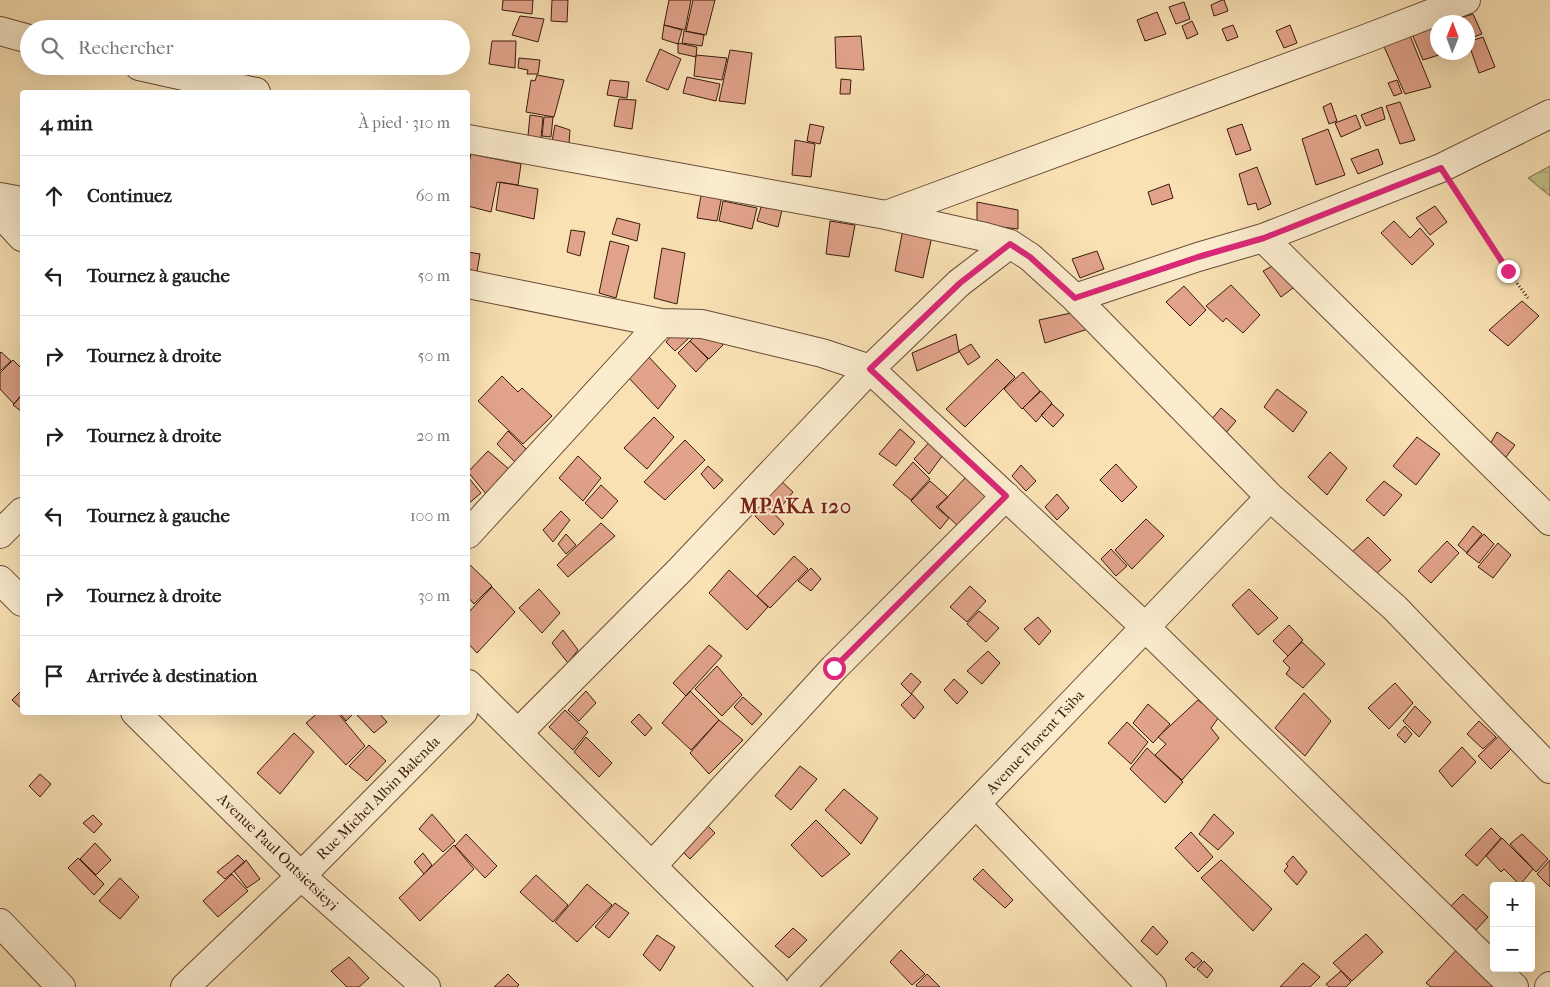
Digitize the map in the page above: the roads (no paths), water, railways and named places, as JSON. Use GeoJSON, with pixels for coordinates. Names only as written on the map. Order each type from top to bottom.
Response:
{"type":"FeatureCollection","features":[{"type":"Feature","properties":{"kind":"street"},"geometry":{"type":"LineString","coordinates":[[886,216],[1466,0]]}},
{"type":"Feature","properties":{"kind":"street"},"geometry":{"type":"LineString","coordinates":[[0,31],[20,37]]}},
{"type":"Feature","properties":{"kind":"street"},"geometry":{"type":"LineString","coordinates":[[180,75],[247,90]]}},
{"type":"Feature","properties":{"kind":"street"},"geometry":{"type":"LineString","coordinates":[[1075,298],[1198,257],[1264,238],[1441,168],[1550,114]]}},
{"type":"Feature","properties":{"kind":"street"},"geometry":{"type":"LineString","coordinates":[[470,139],[886,216],[986,237],[1010,244],[1030,257],[1075,298],[1270,497],[1395,608],[1550,769]]}},
{"type":"Feature","properties":{"kind":"street"},"geometry":{"type":"LineString","coordinates":[[0,196],[20,201]]}},
{"type":"Feature","properties":{"kind":"street"},"geometry":{"type":"LineString","coordinates":[[0,213],[20,235]]}},
{"type":"Feature","properties":{"kind":"street"},"geometry":{"type":"LineString","coordinates":[[1264,238],[1550,521]]}},
{"type":"Feature","properties":{"kind":"street"},"geometry":{"type":"LineString","coordinates":[[518,734],[680,570],[870,369],[960,283],[1010,244]]}},
{"type":"Feature","properties":{"kind":"street"},"geometry":{"type":"LineString","coordinates":[[470,284],[661,323],[702,324],[822,353],[870,369],[1145,628],[1490,964]]}},
{"type":"Feature","properties":{"kind":"street"},"geometry":{"type":"LineString","coordinates":[[470,532],[661,323]]}},
{"type":"Feature","properties":{"kind":"street"},"geometry":{"type":"LineString","coordinates":[[652,866],[834,668],[1006,496]]}},
{"type":"Feature","properties":{"kind":"street","name":"Avenue Florent Tsiba"},"geometry":{"type":"LineString","coordinates":[[800,987],[1270,497]]}},
{"type":"Feature","properties":{"kind":"street"},"geometry":{"type":"LineString","coordinates":[[0,534],[20,514]]}},
{"type":"Feature","properties":{"kind":"street"},"geometry":{"type":"LineString","coordinates":[[0,580],[20,600]]}},
{"type":"Feature","properties":{"kind":"street"},"geometry":{"type":"LineString","coordinates":[[470,701],[518,734],[774,987]]}},
{"type":"Feature","properties":{"kind":"street","name":"Avenue Paul Ontsietsieyi"},"geometry":{"type":"LineString","coordinates":[[138,715],[302,876],[426,987]]}},
{"type":"Feature","properties":{"kind":"street","name":"Rue Michel Albin Balenda"},"geometry":{"type":"LineString","coordinates":[[185,987],[302,876],[455,715]]}},
{"type":"Feature","properties":{"kind":"street"},"geometry":{"type":"LineString","coordinates":[[976,804],[1152,987]]}},
{"type":"Feature","properties":{"kind":"street"},"geometry":{"type":"LineString","coordinates":[[0,923],[61,987]]}},
{"type":"Feature","properties":{"kind":"street"},"geometry":{"type":"LineString","coordinates":[[1498,972],[1514,987]]}},
{"type":"Feature","properties":{"kind":"district","name":"MPAKA 120"},"geometry":{"type":"Point","coordinates":[796,506]}}]}
